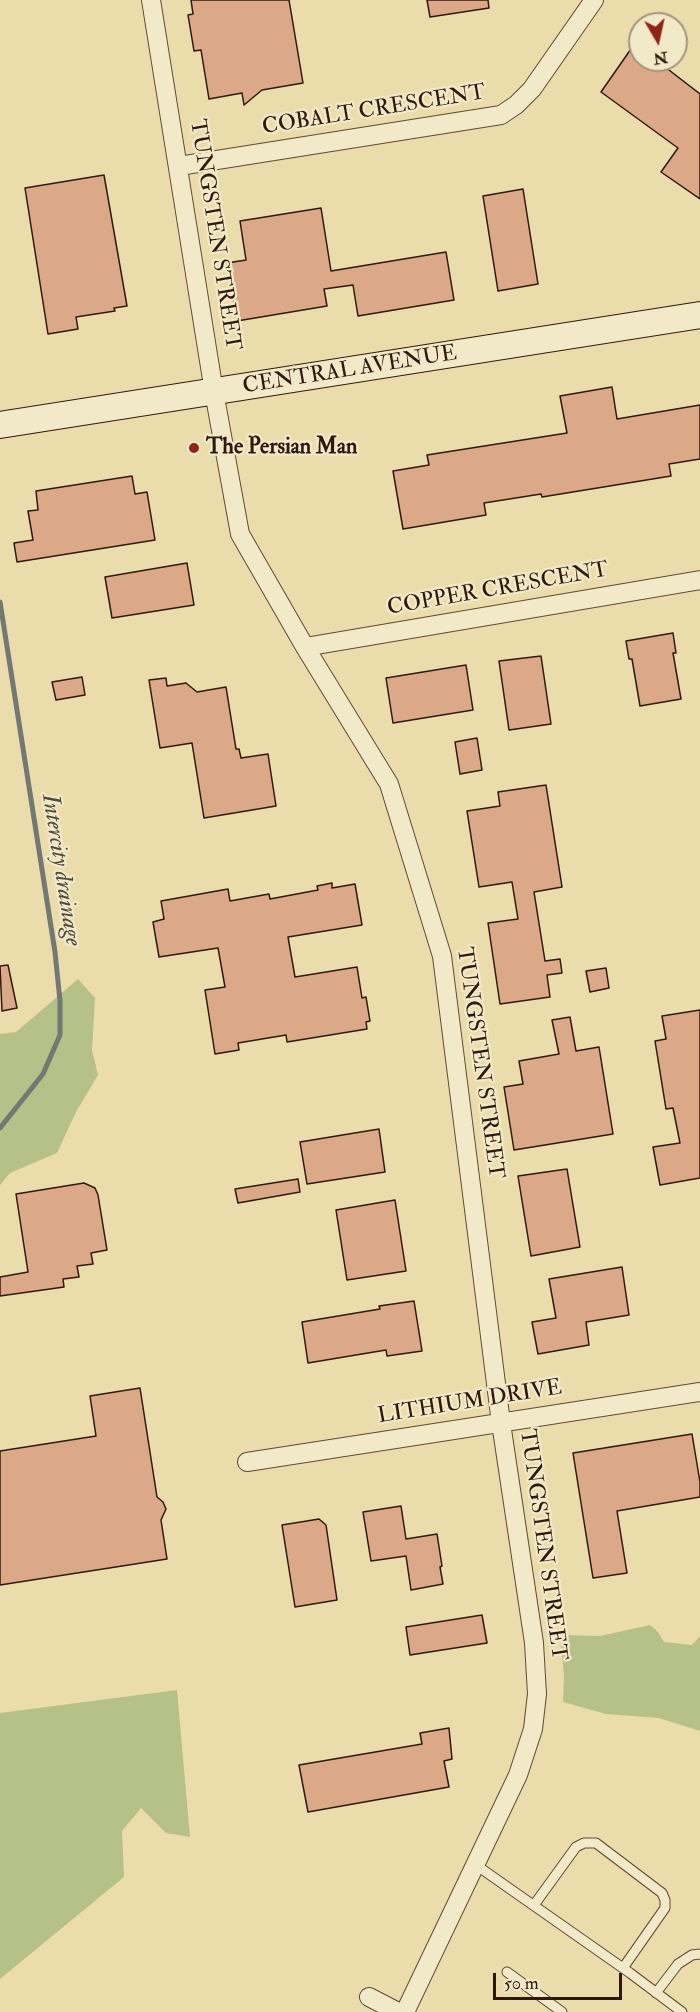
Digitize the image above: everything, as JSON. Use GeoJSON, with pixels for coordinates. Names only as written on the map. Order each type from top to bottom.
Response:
{"type":"FeatureCollection","features":[{"type":"Feature","properties":{"kind":"main road","name":"CENTRAL AVENUE"},"geometry":{"type":"LineString","coordinates":[[0,425],[700,315]]}},
{"type":"Feature","properties":{"kind":"street","name":"TUNGSTEN STREET"},"geometry":{"type":"LineString","coordinates":[[152,0],[214,392],[240,534],[305,647],[389,784],[442,956],[501,1423],[534,1643],[537,1694],[533,1729],[518,1775],[405,2012]]}},
{"type":"Feature","properties":{"kind":"street","name":"COBALT CRESCENT"},"geometry":{"type":"LineString","coordinates":[[178,166],[501,115],[516,105],[532,89],[594,0]]}},
{"type":"Feature","properties":{"kind":"street","name":"COPPER CRESCENT"},"geometry":{"type":"LineString","coordinates":[[305,647],[700,580]]}},
{"type":"Feature","properties":{"kind":"street","name":"LITHIUM DRIVE"},"geometry":{"type":"LineString","coordinates":[[247,1462],[700,1392]]}},
{"type":"Feature","properties":{"kind":"street"},"geometry":{"type":"LineString","coordinates":[[369,1997],[398,2012]]}},
{"type":"Feature","properties":{"kind":"lane"},"geometry":{"type":"LineString","coordinates":[[534,1905],[576,1847],[584,1843],[596,1843],[662,1893],[665,1900],[665,1908],[623,1968]]}},
{"type":"Feature","properties":{"kind":"lane"},"geometry":{"type":"LineString","coordinates":[[476,1865],[682,2012]]}},
{"type":"Feature","properties":{"kind":"lane"},"geometry":{"type":"LineString","coordinates":[[656,1993],[678,1964],[692,1955],[700,1954]]}},
{"type":"Feature","properties":{"kind":"lane"},"geometry":{"type":"LineString","coordinates":[[507,1972],[562,2012]]}},
{"type":"Feature","properties":{"kind":"green space"},"geometry":{"type":"Polygon","coordinates":[[[78,979],[95,998],[92,1050],[98,1075],[76,1112],[57,1153],[10,1173],[0,1185],[0,1034],[16,1032],[78,979]]]}},
{"type":"Feature","properties":{"kind":"green space"},"geometry":{"type":"Polygon","coordinates":[[[650,1625],[664,1642],[692,1645],[700,1636],[700,1731],[659,1718],[606,1714],[563,1702],[564,1676],[560,1635],[600,1636],[650,1625]]]}},
{"type":"Feature","properties":{"kind":"green space"},"geometry":{"type":"Polygon","coordinates":[[[177,1690],[190,1837],[166,1833],[141,1808],[122,1831],[124,1877],[0,1979],[0,1713],[177,1690]]]}},
{"type":"Feature","properties":{"kind":"building"},"geometry":{"type":"Polygon","coordinates":[[[191,0],[289,0],[303,83],[262,90],[244,105],[242,93],[209,99],[201,50],[194,51],[188,15],[193,14],[191,0]]]}},
{"type":"Feature","properties":{"kind":"building"},"geometry":{"type":"Polygon","coordinates":[[[427,0],[488,0],[489,8],[430,17],[427,0]]]}},
{"type":"Feature","properties":{"kind":"building"},"geometry":{"type":"Polygon","coordinates":[[[628,53],[628,72],[672,72],[700,94],[700,199],[661,172],[678,148],[601,92],[628,53]]]}},
{"type":"Feature","properties":{"kind":"building"},"geometry":{"type":"Polygon","coordinates":[[[104,175],[127,306],[114,308],[115,311],[76,317],[78,329],[48,334],[25,188],[104,175]]]}},
{"type":"Feature","properties":{"kind":"building"},"geometry":{"type":"Polygon","coordinates":[[[523,189],[538,284],[498,291],[483,196],[523,189]]]}},
{"type":"Feature","properties":{"kind":"building"},"geometry":{"type":"Polygon","coordinates":[[[321,208],[331,271],[446,252],[454,300],[358,316],[353,285],[324,289],[327,306],[237,321],[227,263],[246,260],[240,221],[321,208]]]}},
{"type":"Feature","properties":{"kind":"building"},"geometry":{"type":"Polygon","coordinates":[[[612,387],[617,419],[700,405],[700,459],[669,464],[671,476],[542,497],[541,494],[484,503],[486,515],[403,529],[393,471],[429,465],[427,455],[567,433],[560,396],[612,387]]]}},
{"type":"Feature","properties":{"kind":"building"},"geometry":{"type":"Polygon","coordinates":[[[132,476],[135,494],[147,492],[155,540],[17,562],[14,543],[33,540],[28,511],[38,510],[36,491],[132,476]]]}},
{"type":"Feature","properties":{"kind":"building"},"geometry":{"type":"Polygon","coordinates":[[[187,563],[194,605],[112,618],[105,577],[187,563]]]}},
{"type":"Feature","properties":{"kind":"building"},"geometry":{"type":"Polygon","coordinates":[[[673,633],[676,653],[673,653],[681,699],[640,706],[632,659],[629,659],[626,641],[673,633]]]}},
{"type":"Feature","properties":{"kind":"building"},"geometry":{"type":"Polygon","coordinates":[[[541,656],[551,724],[509,730],[499,661],[541,656]]]}},
{"type":"Feature","properties":{"kind":"building"},"geometry":{"type":"Polygon","coordinates":[[[466,665],[473,710],[393,723],[386,678],[466,665]]]}},
{"type":"Feature","properties":{"kind":"building"},"geometry":{"type":"Polygon","coordinates":[[[82,677],[85,695],[56,700],[52,682],[82,677]]]}},
{"type":"Feature","properties":{"kind":"building"},"geometry":{"type":"Polygon","coordinates":[[[166,678],[167,686],[186,683],[197,692],[226,687],[236,749],[239,749],[241,758],[268,754],[276,806],[204,818],[192,743],[160,748],[149,680],[166,678]]]}},
{"type":"Feature","properties":{"kind":"building"},"geometry":{"type":"Polygon","coordinates":[[[477,738],[482,770],[460,774],[455,742],[477,738]]]}},
{"type":"Feature","properties":{"kind":"building"},"geometry":{"type":"Polygon","coordinates":[[[546,785],[562,887],[534,892],[545,961],[560,959],[562,973],[547,975],[550,997],[500,1004],[488,923],[518,919],[512,882],[479,887],[467,811],[500,806],[498,792],[546,785]]]}},
{"type":"Feature","properties":{"kind":"building"},"geometry":{"type":"Polygon","coordinates":[[[332,883],[332,888],[355,884],[362,925],[288,937],[295,977],[357,967],[362,998],[366,997],[370,1021],[366,1022],[367,1029],[287,1042],[286,1035],[238,1043],[239,1050],[215,1054],[205,990],[225,987],[218,948],[159,957],[153,922],[164,919],[161,901],[228,889],[230,901],[269,894],[270,899],[318,890],[317,886],[332,883]]]}},
{"type":"Feature","properties":{"kind":"building"},"geometry":{"type":"Polygon","coordinates":[[[8,965],[17,1008],[2,1011],[0,966],[8,965]]]}},
{"type":"Feature","properties":{"kind":"building"},"geometry":{"type":"Polygon","coordinates":[[[606,968],[609,988],[590,992],[586,971],[606,968]]]}},
{"type":"Feature","properties":{"kind":"building"},"geometry":{"type":"Polygon","coordinates":[[[700,1010],[700,1178],[660,1185],[653,1147],[680,1143],[673,1108],[666,1109],[655,1041],[666,1039],[662,1016],[700,1010]]]}},
{"type":"Feature","properties":{"kind":"building"},"geometry":{"type":"Polygon","coordinates":[[[570,1017],[576,1051],[599,1047],[613,1134],[514,1150],[504,1087],[523,1084],[519,1061],[559,1054],[552,1020],[570,1017]]]}},
{"type":"Feature","properties":{"kind":"building"},"geometry":{"type":"Polygon","coordinates":[[[379,1129],[385,1172],[307,1184],[300,1142],[379,1129]]]}},
{"type":"Feature","properties":{"kind":"building"},"geometry":{"type":"Polygon","coordinates":[[[567,1169],[580,1247],[531,1256],[518,1176],[567,1169]]]}},
{"type":"Feature","properties":{"kind":"building"},"geometry":{"type":"Polygon","coordinates":[[[298,1179],[300,1192],[238,1203],[235,1189],[298,1179]]]}},
{"type":"Feature","properties":{"kind":"building"},"geometry":{"type":"Polygon","coordinates":[[[84,1183],[95,1188],[98,1195],[107,1250],[91,1253],[93,1264],[77,1266],[79,1277],[63,1279],[64,1287],[0,1296],[0,1277],[28,1272],[16,1194],[84,1183]]]}},
{"type":"Feature","properties":{"kind":"building"},"geometry":{"type":"Polygon","coordinates":[[[395,1200],[406,1271],[347,1280],[336,1210],[395,1200]]]}},
{"type":"Feature","properties":{"kind":"building"},"geometry":{"type":"Polygon","coordinates":[[[622,1267],[629,1315],[586,1322],[589,1345],[538,1354],[532,1322],[556,1318],[549,1279],[622,1267]]]}},
{"type":"Feature","properties":{"kind":"building"},"geometry":{"type":"Polygon","coordinates":[[[414,1301],[422,1351],[387,1356],[386,1350],[308,1363],[302,1322],[414,1301]]]}},
{"type":"Feature","properties":{"kind":"building"},"geometry":{"type":"Polygon","coordinates":[[[140,1388],[157,1497],[166,1509],[161,1520],[167,1559],[0,1585],[0,1451],[96,1436],[90,1396],[140,1388]]]}},
{"type":"Feature","properties":{"kind":"building"},"geometry":{"type":"Polygon","coordinates":[[[692,1434],[700,1482],[700,1497],[617,1511],[627,1573],[593,1578],[573,1453],[692,1434]]]}},
{"type":"Feature","properties":{"kind":"building"},"geometry":{"type":"Polygon","coordinates":[[[401,1506],[406,1539],[437,1534],[443,1584],[411,1590],[406,1556],[371,1561],[363,1512],[401,1506]]]}},
{"type":"Feature","properties":{"kind":"building"},"geometry":{"type":"Polygon","coordinates":[[[319,1519],[326,1525],[337,1600],[295,1607],[282,1525],[319,1519]]]}},
{"type":"Feature","properties":{"kind":"building"},"geometry":{"type":"Polygon","coordinates":[[[482,1615],[487,1643],[410,1655],[406,1627],[482,1615]]]}},
{"type":"Feature","properties":{"kind":"building"},"geometry":{"type":"Polygon","coordinates":[[[449,1728],[452,1759],[444,1761],[449,1787],[308,1812],[299,1765],[422,1744],[420,1733],[449,1728]]]}},
{"type":"Feature","properties":{"kind":"waterway","name":"Intercity drainage"},"geometry":{"type":"LineString","coordinates":[[0,602],[55,952],[60,1001],[60,1035],[43,1074],[0,1128]]}},
{"type":"Feature","properties":{"kind":"place","name":"The Persian Man"},"geometry":{"type":"Point","coordinates":[194,448]}}]}
